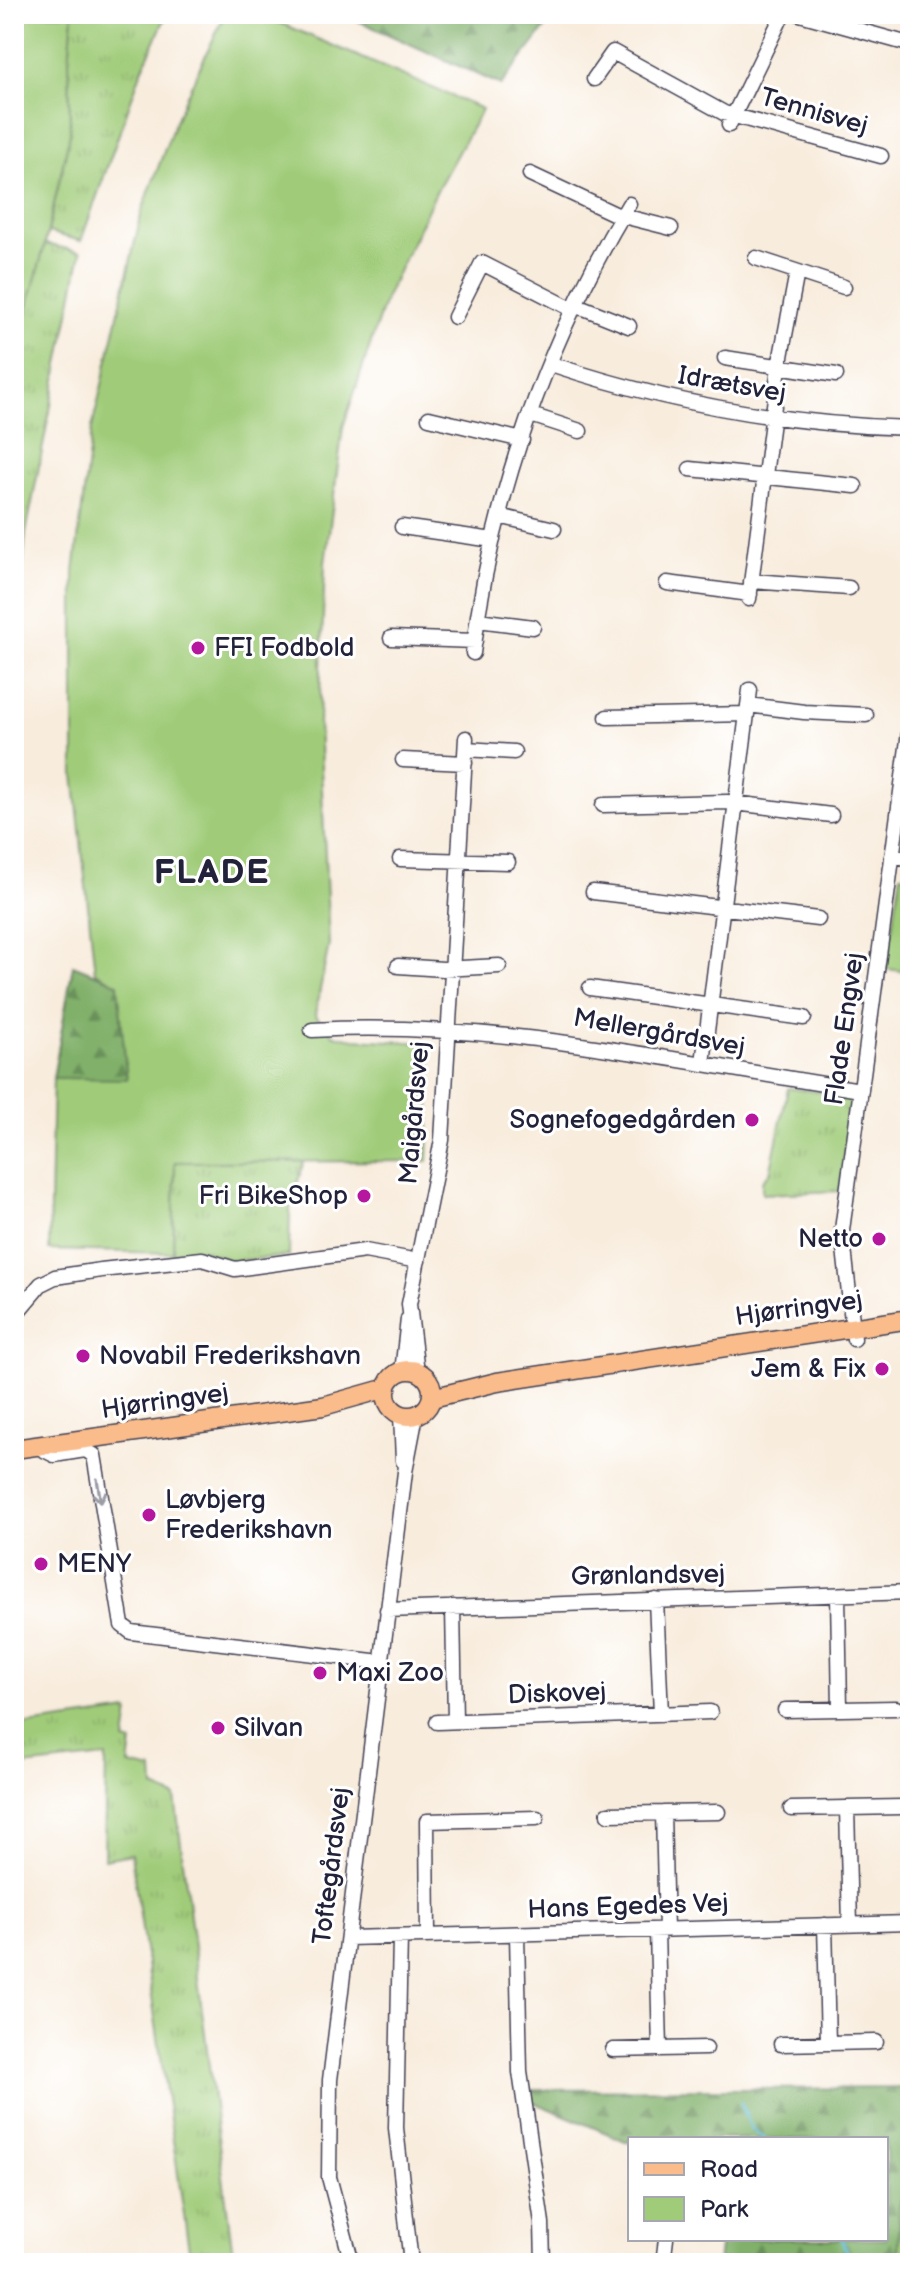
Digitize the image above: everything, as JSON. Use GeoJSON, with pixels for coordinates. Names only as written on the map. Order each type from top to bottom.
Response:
{"type":"FeatureCollection","features":[{"type":"Feature","properties":{"kind":"main road","name":"Hjørringvej"},"geometry":{"type":"LineString","coordinates":[[853,1333],[910,1319]]}},
{"type":"Feature","properties":{"kind":"main road","name":"Hjørringvej"},"geometry":{"type":"LineString","coordinates":[[420,1381],[497,1382],[697,1354],[708,1349],[853,1333],[910,1331]]}},
{"type":"Feature","properties":{"kind":"main road"},"geometry":{"type":"LineString","coordinates":[[398,1406],[420,1381]]}},
{"type":"Feature","properties":{"kind":"main road"},"geometry":{"type":"LineString","coordinates":[[398,1406],[426,1409],[420,1381]]}},
{"type":"Feature","properties":{"kind":"main road","name":"Hjørringvej"},"geometry":{"type":"LineString","coordinates":[[14,1449],[323,1406],[398,1406]]}},
{"type":"Feature","properties":{"kind":"street","name":"Tennisvej"},"geometry":{"type":"LineString","coordinates":[[731,119],[783,14]]}},
{"type":"Feature","properties":{"kind":"street"},"geometry":{"type":"LineString","coordinates":[[800,14],[905,43]]}},
{"type":"Feature","properties":{"kind":"street","name":"Tennisvej"},"geometry":{"type":"LineString","coordinates":[[594,79],[613,52],[731,119],[881,156]]}},
{"type":"Feature","properties":{"kind":"street"},"geometry":{"type":"LineString","coordinates":[[530,174],[671,228]]}},
{"type":"Feature","properties":{"kind":"street"},"geometry":{"type":"LineString","coordinates":[[391,638],[474,647],[493,540],[522,440],[575,307],[626,210]]}},
{"type":"Feature","properties":{"kind":"street"},"geometry":{"type":"LineString","coordinates":[[756,258],[844,287]]}},
{"type":"Feature","properties":{"kind":"street"},"geometry":{"type":"LineString","coordinates":[[455,317],[482,263],[517,279],[525,287],[629,326]]}},
{"type":"Feature","properties":{"kind":"street"},"geometry":{"type":"LineString","coordinates":[[750,591],[779,367],[797,272]]}},
{"type":"Feature","properties":{"kind":"street"},"geometry":{"type":"LineString","coordinates":[[725,358],[836,375]]}},
{"type":"Feature","properties":{"kind":"street","name":"Idrætsvej"},"geometry":{"type":"LineString","coordinates":[[551,364],[665,398],[773,418],[910,428]]}},
{"type":"Feature","properties":{"kind":"street"},"geometry":{"type":"LineString","coordinates":[[531,415],[580,431]]}},
{"type":"Feature","properties":{"kind":"street"},"geometry":{"type":"LineString","coordinates":[[429,418],[522,440]]}},
{"type":"Feature","properties":{"kind":"street"},"geometry":{"type":"LineString","coordinates":[[690,469],[855,486]]}},
{"type":"Feature","properties":{"kind":"street"},"geometry":{"type":"LineString","coordinates":[[499,516],[554,529]]}},
{"type":"Feature","properties":{"kind":"street"},"geometry":{"type":"LineString","coordinates":[[402,527],[493,540]]}},
{"type":"Feature","properties":{"kind":"street"},"geometry":{"type":"LineString","coordinates":[[667,583],[750,591],[849,588]]}},
{"type":"Feature","properties":{"kind":"street"},"geometry":{"type":"LineString","coordinates":[[478,620],[533,627]]}},
{"type":"Feature","properties":{"kind":"street"},"geometry":{"type":"LineString","coordinates":[[703,1063],[748,703]]}},
{"type":"Feature","properties":{"kind":"street"},"geometry":{"type":"LineString","coordinates":[[607,717],[748,703],[804,712],[866,715]]}},
{"type":"Feature","properties":{"kind":"street","name":"Flade Engvej"},"geometry":{"type":"LineString","coordinates":[[853,1333],[842,1230],[910,725]]}},
{"type":"Feature","properties":{"kind":"street"},"geometry":{"type":"LineString","coordinates":[[403,760],[466,750],[514,752]]}},
{"type":"Feature","properties":{"kind":"street","name":"Maigårdsvej"},"geometry":{"type":"LineString","coordinates":[[420,1381],[410,1316],[442,1140],[466,750]]}},
{"type":"Feature","properties":{"kind":"street"},"geometry":{"type":"LineString","coordinates":[[603,805],[736,803],[831,815]]}},
{"type":"Feature","properties":{"kind":"street"},"geometry":{"type":"LineString","coordinates":[[892,856],[910,858]]}},
{"type":"Feature","properties":{"kind":"street"},"geometry":{"type":"LineString","coordinates":[[400,859],[508,862]]}},
{"type":"Feature","properties":{"kind":"street"},"geometry":{"type":"LineString","coordinates":[[593,892],[818,919]]}},
{"type":"Feature","properties":{"kind":"street"},"geometry":{"type":"LineString","coordinates":[[398,966],[499,966]]}},
{"type":"Feature","properties":{"kind":"street"},"geometry":{"type":"LineString","coordinates":[[590,988],[804,1018]]}},
{"type":"Feature","properties":{"kind":"street","name":"Mellergårdsvej"},"geometry":{"type":"LineString","coordinates":[[312,1030],[379,1026],[447,1029],[586,1043],[861,1090]]}},
{"type":"Feature","properties":{"kind":"street"},"geometry":{"type":"LineString","coordinates":[[14,1316],[41,1284],[55,1277],[101,1270],[202,1259],[235,1269],[365,1251],[418,1261]]}},
{"type":"Feature","properties":{"kind":"street","name":"Toftegårdsvej"},"geometry":{"type":"LineString","coordinates":[[352,2263],[334,2205],[327,2147],[330,2080],[405,1472],[398,1406]]}},
{"type":"Feature","properties":{"kind":"street"},"geometry":{"type":"LineString","coordinates":[[36,1446],[54,1455],[92,1453],[108,1525],[122,1625],[131,1632],[381,1662]]}},
{"type":"Feature","properties":{"kind":"street","name":"Grønlandsvej"},"geometry":{"type":"LineString","coordinates":[[387,1610],[910,1592]]}},
{"type":"Feature","properties":{"kind":"street"},"geometry":{"type":"LineString","coordinates":[[838,1595],[840,1709]]}},
{"type":"Feature","properties":{"kind":"street"},"geometry":{"type":"LineString","coordinates":[[656,1600],[661,1714]]}},
{"type":"Feature","properties":{"kind":"street"},"geometry":{"type":"LineString","coordinates":[[453,1607],[455,1721]]}},
{"type":"Feature","properties":{"kind":"street"},"geometry":{"type":"LineString","coordinates":[[785,1710],[896,1708]]}},
{"type":"Feature","properties":{"kind":"street","name":"Diskovej"},"geometry":{"type":"LineString","coordinates":[[437,1722],[710,1712]]}},
{"type":"Feature","properties":{"kind":"street"},"geometry":{"type":"LineString","coordinates":[[791,1809],[902,1807]]}},
{"type":"Feature","properties":{"kind":"street"},"geometry":{"type":"LineString","coordinates":[[847,1808],[850,1925]]}},
{"type":"Feature","properties":{"kind":"street"},"geometry":{"type":"LineString","coordinates":[[608,1814],[718,1812]]}},
{"type":"Feature","properties":{"kind":"street"},"geometry":{"type":"LineString","coordinates":[[660,2049],[663,1813]]}},
{"type":"Feature","properties":{"kind":"street"},"geometry":{"type":"LineString","coordinates":[[428,1936],[427,1821],[537,1818]]}},
{"type":"Feature","properties":{"kind":"street","name":"Hans Egedes Vej"},"geometry":{"type":"LineString","coordinates":[[348,1938],[910,1923]]}},
{"type":"Feature","properties":{"kind":"street"},"geometry":{"type":"LineString","coordinates":[[825,1925],[828,2043]]}},
{"type":"Feature","properties":{"kind":"street"},"geometry":{"type":"LineString","coordinates":[[517,1934],[520,2072],[542,2223],[543,2263]]}},
{"type":"Feature","properties":{"kind":"street"},"geometry":{"type":"LineString","coordinates":[[400,1937],[396,2128],[411,2263]]}},
{"type":"Feature","properties":{"kind":"street"},"geometry":{"type":"LineString","coordinates":[[781,2044],[876,2042]]}},
{"type":"Feature","properties":{"kind":"street"},"geometry":{"type":"LineString","coordinates":[[613,2050],[706,2048]]}},
{"type":"Feature","properties":{"kind":"street"},"geometry":{"type":"LineString","coordinates":[[663,2263],[666,2241]]}},
{"type":"Feature","properties":{"kind":"green space"},"geometry":{"type":"Polygon","coordinates":[[[14,14],[73,14],[69,60],[70,133],[45,244],[19,338],[14,339],[14,14]]]}},
{"type":"Feature","properties":{"kind":"green space"},"geometry":{"type":"Polygon","coordinates":[[[73,14],[167,14],[141,72],[81,241],[48,232],[70,133],[69,60],[73,14]]]}},
{"type":"Feature","properties":{"kind":"green space","name":"FFI Fodbold"},"geometry":{"type":"Polygon","coordinates":[[[225,14],[259,14],[482,109],[438,188],[386,297],[343,427],[325,563],[319,723],[329,944],[315,1015],[334,1035],[427,1043],[431,1051],[428,1161],[175,1162],[173,1253],[49,1250],[53,1078],[127,1079],[118,984],[95,972],[74,774],[74,572],[92,428],[142,211],[178,114],[225,14]]]}},
{"type":"Feature","properties":{"kind":"green space"},"geometry":{"type":"Polygon","coordinates":[[[343,14],[556,14],[501,85],[343,14]]]}},
{"type":"Feature","properties":{"kind":"green space"},"geometry":{"type":"Polygon","coordinates":[[[45,244],[81,252],[26,533],[14,653],[14,339],[19,338],[45,244]]]}},
{"type":"Feature","properties":{"kind":"green space"},"geometry":{"type":"Polygon","coordinates":[[[901,874],[910,875],[910,972],[886,969],[901,874]]]}},
{"type":"Feature","properties":{"kind":"green space"},"geometry":{"type":"Polygon","coordinates":[[[73,965],[118,983],[127,1080],[53,1078],[73,965]]]}},
{"type":"Feature","properties":{"kind":"green space"},"geometry":{"type":"Polygon","coordinates":[[[788,1088],[846,1095],[851,1100],[840,1191],[762,1194],[762,1181],[770,1173],[788,1088]]]}},
{"type":"Feature","properties":{"kind":"green space"},"geometry":{"type":"Polygon","coordinates":[[[304,1161],[290,1208],[289,1256],[232,1261],[205,1251],[173,1253],[175,1162],[304,1161]]]}},
{"type":"Feature","properties":{"kind":"green space"},"geometry":{"type":"Polygon","coordinates":[[[129,1711],[125,1741],[132,1743],[129,1765],[153,1770],[154,1788],[175,1797],[234,2263],[191,2263],[131,1854],[104,1859],[106,1757],[14,1767],[14,1737],[21,1736],[20,1726],[129,1711]]]}},
{"type":"Feature","properties":{"kind":"green space"},"geometry":{"type":"Polygon","coordinates":[[[907,2088],[905,2183],[899,2208],[898,2263],[718,2263],[721,2241],[888,2241],[888,2137],[628,2137],[628,2142],[526,2099],[527,2090],[907,2088]]]}},
{"type":"Feature","properties":{"kind":"green space"},"geometry":{"type":"Polygon","coordinates":[[[905,2183],[910,2183],[910,2263],[898,2263],[899,2208],[905,2183]]]}},
{"type":"Feature","properties":{"kind":"waterway"},"geometry":{"type":"LineString","coordinates":[[741,2103],[751,2128],[762,2137]]}},
{"type":"Feature","properties":{"kind":"waterway"},"geometry":{"type":"LineString","coordinates":[[843,2241],[849,2263]]}},
{"type":"Feature","properties":{"kind":"place","name":"FFI Fodbold"},"geometry":{"type":"Point","coordinates":[198,648]}},
{"type":"Feature","properties":{"kind":"place","name":"Sognefogedgården"},"geometry":{"type":"Point","coordinates":[752,1120]}},
{"type":"Feature","properties":{"kind":"place","name":"Fri BikeShop"},"geometry":{"type":"Point","coordinates":[364,1196]}},
{"type":"Feature","properties":{"kind":"place","name":"Netto"},"geometry":{"type":"Point","coordinates":[879,1239]}},
{"type":"Feature","properties":{"kind":"place","name":"Novabil Frederikshavn"},"geometry":{"type":"Point","coordinates":[83,1356]}},
{"type":"Feature","properties":{"kind":"place","name":"Jem & Fix"},"geometry":{"type":"Point","coordinates":[882,1369]}},
{"type":"Feature","properties":{"kind":"place","name":"Løvbjerg Frederikshavn"},"geometry":{"type":"Point","coordinates":[149,1515]}},
{"type":"Feature","properties":{"kind":"place","name":"MENY"},"geometry":{"type":"Point","coordinates":[41,1564]}},
{"type":"Feature","properties":{"kind":"place","name":"Maxi Zoo"},"geometry":{"type":"Point","coordinates":[320,1673]}},
{"type":"Feature","properties":{"kind":"place","name":"Silvan"},"geometry":{"type":"Point","coordinates":[218,1728]}},
{"type":"Feature","properties":{"kind":"district","name":"FLADE"},"geometry":{"type":"Point","coordinates":[212,872]}}]}
